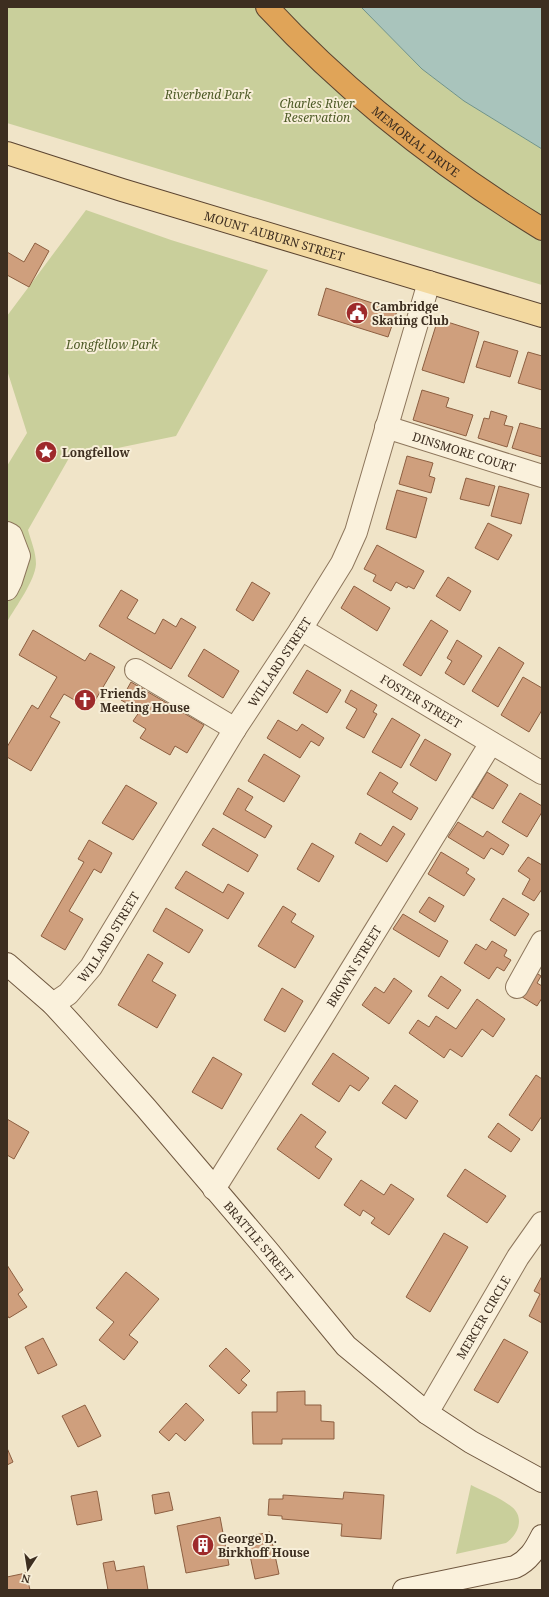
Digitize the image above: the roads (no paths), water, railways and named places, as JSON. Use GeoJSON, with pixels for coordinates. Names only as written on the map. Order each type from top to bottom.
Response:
{"type":"FeatureCollection","features":[{"type":"Feature","properties":{"kind":"highway","name":"MEMORIAL DRIVE"},"geometry":{"type":"LineString","coordinates":[[267,7],[329,70],[418,145],[478,188],[542,229]]}},
{"type":"Feature","properties":{"kind":"main road"},"geometry":{"type":"LineString","coordinates":[[7,136],[52,167]]}},
{"type":"Feature","properties":{"kind":"main road","name":"MOUNT AUBURN STREET"},"geometry":{"type":"LineString","coordinates":[[7,152],[122,190],[542,316]]}},
{"type":"Feature","properties":{"kind":"street","name":"WILLARD STREET"},"geometry":{"type":"LineString","coordinates":[[54,1004],[68,994],[91,967],[235,729],[301,629],[342,563],[352,542],[429,282]]}},
{"type":"Feature","properties":{"kind":"street","name":"DINSMORE COURT"},"geometry":{"type":"LineString","coordinates":[[386,427],[542,476]]}},
{"type":"Feature","properties":{"kind":"street"},"geometry":{"type":"LineString","coordinates":[[7,533],[11,535],[19,556],[7,589]]}},
{"type":"Feature","properties":{"kind":"street","name":"FOSTER STREET"},"geometry":{"type":"LineString","coordinates":[[301,629],[542,773]]}},
{"type":"Feature","properties":{"kind":"street"},"geometry":{"type":"LineString","coordinates":[[136,670],[235,729]]}},
{"type":"Feature","properties":{"kind":"street","name":"BROWN STREET"},"geometry":{"type":"LineString","coordinates":[[214,1189],[321,1019],[491,743]]}},
{"type":"Feature","properties":{"kind":"street"},"geometry":{"type":"LineString","coordinates":[[517,987],[542,942]]}},
{"type":"Feature","properties":{"kind":"street","name":"BRATTLE STREET"},"geometry":{"type":"LineString","coordinates":[[7,964],[54,1004],[146,1108],[267,1250],[346,1346],[426,1413],[483,1449],[542,1481]]}},
{"type":"Feature","properties":{"kind":"street","name":"MERCER CIRCLE"},"geometry":{"type":"LineString","coordinates":[[426,1413],[518,1257],[542,1223]]}},
{"type":"Feature","properties":{"kind":"street"},"geometry":{"type":"LineString","coordinates":[[404,1590],[514,1567],[524,1563],[530,1557],[542,1536]]}},
{"type":"Feature","properties":{"kind":"water"},"geometry":{"type":"Polygon","coordinates":[[[361,7],[542,7],[542,149],[464,101],[422,69],[361,7]]]}},
{"type":"Feature","properties":{"kind":"place","name":"Cambridge Skating Club"},"geometry":{"type":"Point","coordinates":[357,313]}},
{"type":"Feature","properties":{"kind":"place","name":"Longfellow"},"geometry":{"type":"Point","coordinates":[46,452]}},
{"type":"Feature","properties":{"kind":"place","name":"Friends Meeting House"},"geometry":{"type":"Point","coordinates":[85,700]}},
{"type":"Feature","properties":{"kind":"place","name":"George D. Birkhoff House"},"geometry":{"type":"Point","coordinates":[203,1545]}},
{"type":"Feature","properties":{"kind":"park label","name":"Riverbend Park"},"geometry":{"type":"Point","coordinates":[208,94]}},
{"type":"Feature","properties":{"kind":"park label","name":"Charles River Reservation"},"geometry":{"type":"Point","coordinates":[317,110]}},
{"type":"Feature","properties":{"kind":"park label","name":"Longfellow Park"},"geometry":{"type":"Point","coordinates":[112,344]}}]}
